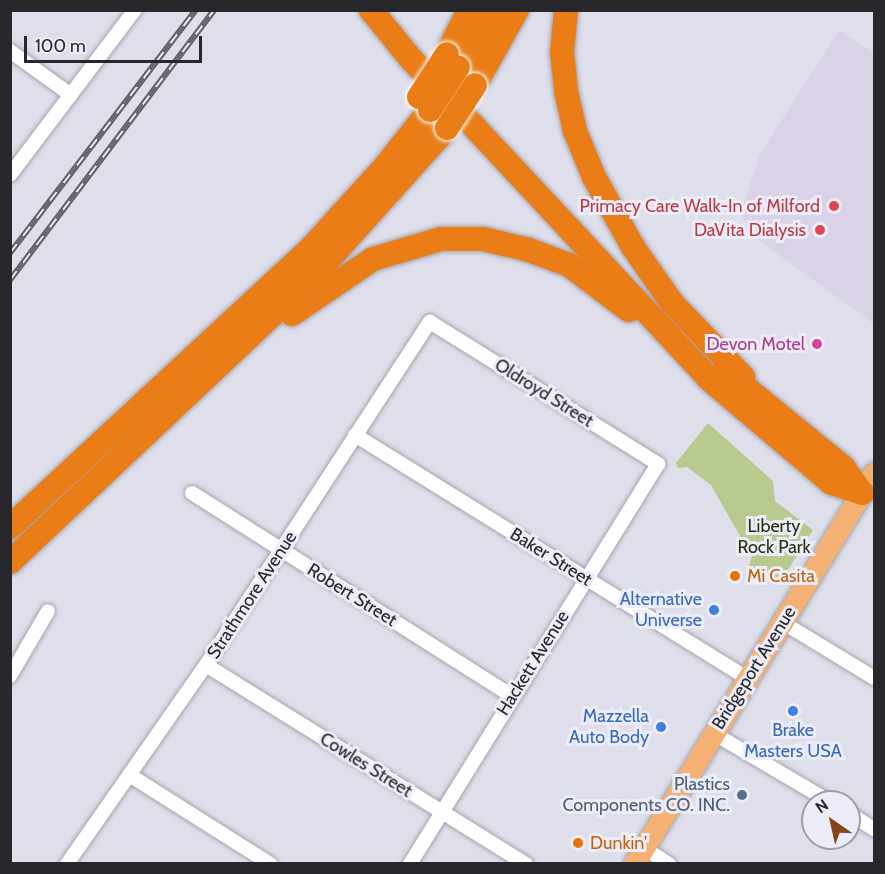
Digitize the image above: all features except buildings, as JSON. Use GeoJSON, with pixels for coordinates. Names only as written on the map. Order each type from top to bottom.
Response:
{"type":"FeatureCollection","features":[{"type":"Feature","properties":{"kind":"highway"},"geometry":{"type":"LineString","coordinates":[[371,10],[411,59],[708,378]]}},
{"type":"Feature","properties":{"kind":"highway"},"geometry":{"type":"LineString","coordinates":[[385,10],[416,49],[598,248],[703,351],[843,467],[862,493]]}},
{"type":"Feature","properties":{"kind":"highway"},"geometry":{"type":"LineString","coordinates":[[453,61],[469,10]]}},
{"type":"Feature","properties":{"kind":"highway"},"geometry":{"type":"LineString","coordinates":[[10,527],[312,247],[384,168],[453,61],[491,10]]}},
{"type":"Feature","properties":{"kind":"highway"},"geometry":{"type":"LineString","coordinates":[[10,562],[231,356],[361,227],[447,128],[475,85],[518,10]]}},
{"type":"Feature","properties":{"kind":"highway"},"geometry":{"type":"LineString","coordinates":[[566,10],[562,52],[566,91],[575,131],[599,187],[633,247],[672,303],[778,412]]}},
{"type":"Feature","properties":{"kind":"highway"},"geometry":{"type":"LineString","coordinates":[[231,356],[373,259],[441,239],[483,239],[529,250],[569,265],[832,483],[862,493]]}},
{"type":"Feature","properties":{"kind":"main road","name":"Bridgeport Avenue"},"geometry":{"type":"LineString","coordinates":[[639,856],[874,472]]}},
{"type":"Feature","properties":{"kind":"street"},"geometry":{"type":"LineString","coordinates":[[10,175],[135,10]]}},
{"type":"Feature","properties":{"kind":"street"},"geometry":{"type":"LineString","coordinates":[[10,51],[71,95]]}},
{"type":"Feature","properties":{"kind":"street","name":"Strathmore Avenue"},"geometry":{"type":"LineString","coordinates":[[67,864],[131,776],[430,322]]}},
{"type":"Feature","properties":{"kind":"street","name":"Oldroyd Street"},"geometry":{"type":"LineString","coordinates":[[430,322],[658,464]]}},
{"type":"Feature","properties":{"kind":"street","name":"Baker Street"},"geometry":{"type":"LineString","coordinates":[[355,435],[747,678]]}},
{"type":"Feature","properties":{"kind":"street","name":"Hackett Avenue"},"geometry":{"type":"LineString","coordinates":[[410,864],[512,696],[658,464]]}},
{"type":"Feature","properties":{"kind":"street","name":"Robert Street"},"geometry":{"type":"LineString","coordinates":[[192,493],[512,696]]}},
{"type":"Feature","properties":{"kind":"street"},"geometry":{"type":"LineString","coordinates":[[10,676],[48,611]]}},
{"type":"Feature","properties":{"kind":"street"},"geometry":{"type":"LineString","coordinates":[[782,622],[874,678]]}},
{"type":"Feature","properties":{"kind":"street","name":"Cowles Street"},"geometry":{"type":"LineString","coordinates":[[206,664],[526,864]]}},
{"type":"Feature","properties":{"kind":"street"},"geometry":{"type":"LineString","coordinates":[[713,733],[810,790]]}},
{"type":"Feature","properties":{"kind":"street"},"geometry":{"type":"LineString","coordinates":[[131,776],[270,864]]}},
{"type":"Feature","properties":{"kind":"street"},"geometry":{"type":"LineString","coordinates":[[861,821],[874,829]]}},
{"type":"Feature","properties":{"kind":"street"},"geometry":{"type":"LineString","coordinates":[[639,856],[669,864]]}},
{"type":"Feature","properties":{"kind":"shaded area"},"geometry":{"type":"Polygon","coordinates":[[[839,30],[874,53],[874,324],[762,243],[740,214],[761,152],[839,30]]]}},
{"type":"Feature","properties":{"kind":"green space","name":"Liberty Rock Park"},"geometry":{"type":"Polygon","coordinates":[[[708,423],[773,481],[775,501],[813,530],[779,584],[757,567],[745,576],[752,557],[711,485],[687,467],[678,468],[676,463],[708,423]]]}},
{"type":"Feature","properties":{"kind":"railway"},"geometry":{"type":"LineString","coordinates":[[10,253],[196,10]]}},
{"type":"Feature","properties":{"kind":"railway"},"geometry":{"type":"LineString","coordinates":[[10,280],[214,10]]}},
{"type":"Feature","properties":{"kind":"place","name":"Primacy Care Walk-In of Milford"},"geometry":{"type":"Point","coordinates":[834,206]}},
{"type":"Feature","properties":{"kind":"place","name":"DaVita Dialysis"},"geometry":{"type":"Point","coordinates":[820,230]}},
{"type":"Feature","properties":{"kind":"place","name":"Devon Motel"},"geometry":{"type":"Point","coordinates":[817,344]}},
{"type":"Feature","properties":{"kind":"place","name":"Mi Casita"},"geometry":{"type":"Point","coordinates":[735,576]}},
{"type":"Feature","properties":{"kind":"place","name":"Alternative Universe"},"geometry":{"type":"Point","coordinates":[714,610]}},
{"type":"Feature","properties":{"kind":"place","name":"Brake Masters USA"},"geometry":{"type":"Point","coordinates":[793,711]}},
{"type":"Feature","properties":{"kind":"place","name":"Mazzella Auto Body"},"geometry":{"type":"Point","coordinates":[661,727]}},
{"type":"Feature","properties":{"kind":"place","name":"Plastics Components CO. INC."},"geometry":{"type":"Point","coordinates":[742,795]}},
{"type":"Feature","properties":{"kind":"place","name":"Dunkin'"},"geometry":{"type":"Point","coordinates":[578,843]}}]}
